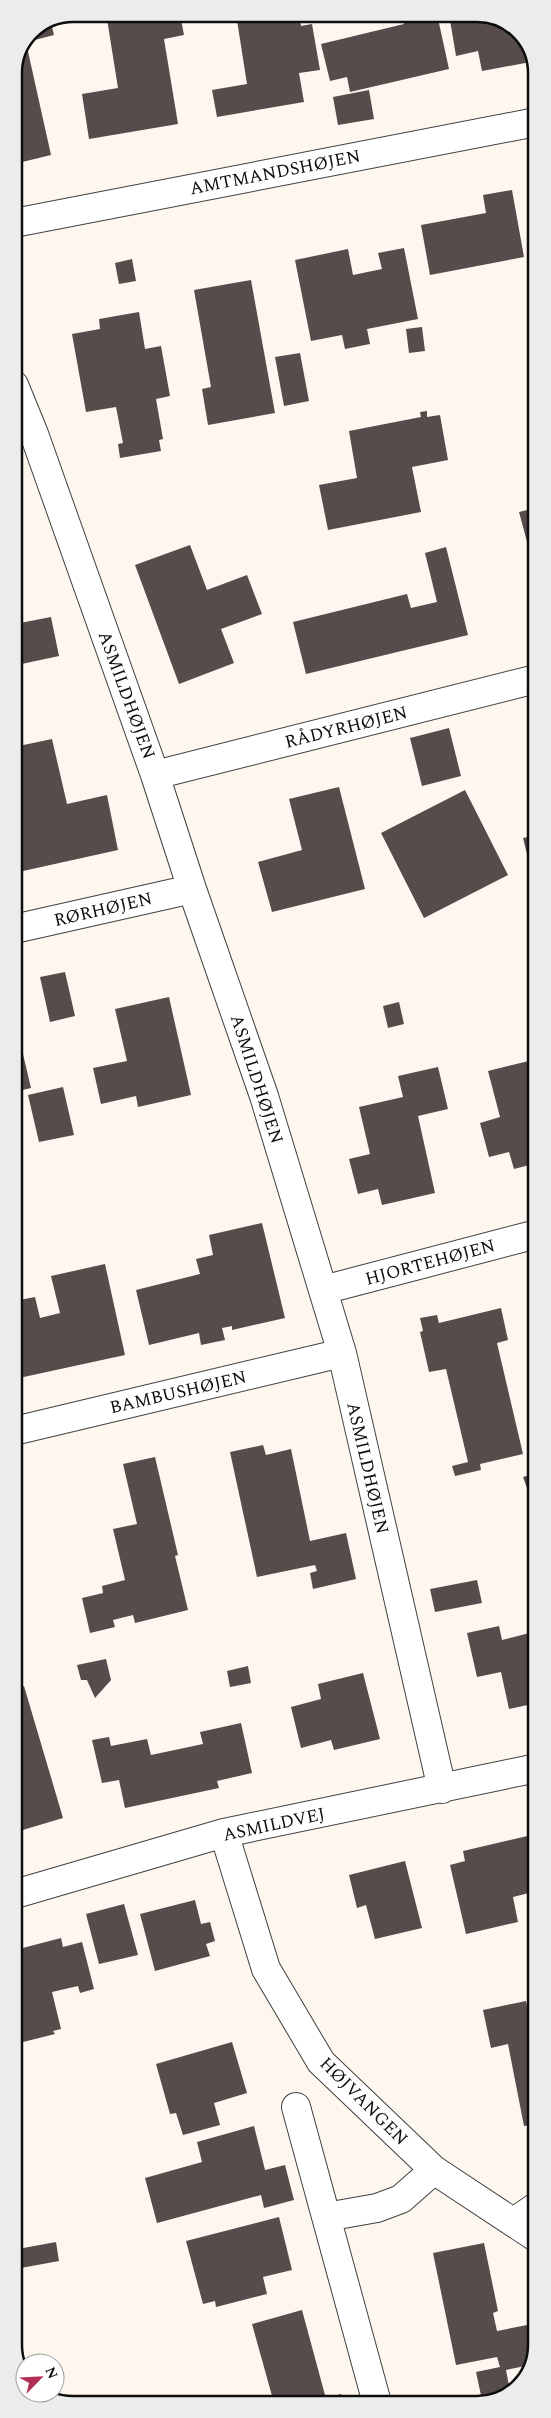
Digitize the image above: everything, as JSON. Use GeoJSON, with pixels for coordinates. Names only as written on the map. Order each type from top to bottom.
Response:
{"type":"FeatureCollection","features":[{"type":"Feature","properties":{"kind":"street","name":"AMTMANDSHØJEN"},"geometry":{"type":"LineString","coordinates":[[22,221],[528,124]]}},
{"type":"Feature","properties":{"kind":"street","name":"ASMILDHØJEN"},"geometry":{"type":"LineString","coordinates":[[24,435],[155,775],[192,889],[264,1096],[342,1353],[442,1789]]}},
{"type":"Feature","properties":{"kind":"street","name":"RÅDYRHØJEN"},"geometry":{"type":"LineString","coordinates":[[155,775],[528,681]]}},
{"type":"Feature","properties":{"kind":"street","name":"RØRHØJEN"},"geometry":{"type":"LineString","coordinates":[[22,926],[192,889]]}},
{"type":"Feature","properties":{"kind":"street","name":"HJORTEHØJEN"},"geometry":{"type":"LineString","coordinates":[[323,1290],[528,1236]]}},
{"type":"Feature","properties":{"kind":"street","name":"BAMBUSHØJEN"},"geometry":{"type":"LineString","coordinates":[[22,1429],[342,1353]]}},
{"type":"Feature","properties":{"kind":"street","name":"ASMILDVEJ"},"geometry":{"type":"LineString","coordinates":[[22,1892],[224,1833],[528,1770]]}},
{"type":"Feature","properties":{"kind":"street","name":"HØJVANGEN"},"geometry":{"type":"LineString","coordinates":[[224,1833],[266,1969],[321,2062],[434,2170],[528,2232]]}},
{"type":"Feature","properties":{"kind":"street"},"geometry":{"type":"LineString","coordinates":[[296,2108],[375,2396]]}},
{"type":"Feature","properties":{"kind":"street"},"geometry":{"type":"LineString","coordinates":[[326,2217],[377,2208],[401,2199],[434,2170]]}},
{"type":"Feature","properties":{"kind":"street"},"geometry":{"type":"LineString","coordinates":[[514,2222],[528,2212]]}},
{"type":"Feature","properties":{"kind":"building"},"geometry":{"type":"Polygon","coordinates":[[[107,22],[182,22],[184,35],[164,39],[178,124],[89,139],[82,94],[118,88],[107,22]]]}},
{"type":"Feature","properties":{"kind":"building"},"geometry":{"type":"Polygon","coordinates":[[[237,22],[300,23],[301,26],[312,24],[320,70],[299,73],[304,102],[217,117],[212,90],[247,84],[237,22]]]}},
{"type":"Feature","properties":{"kind":"building"},"geometry":{"type":"Polygon","coordinates":[[[439,23],[449,69],[350,92],[347,77],[330,81],[321,44],[404,24],[439,23]]]}},
{"type":"Feature","properties":{"kind":"building"},"geometry":{"type":"Polygon","coordinates":[[[450,23],[481,23],[497,26],[511,35],[522,48],[528,63],[482,71],[478,51],[456,56],[450,23]]]}},
{"type":"Feature","properties":{"kind":"building"},"geometry":{"type":"Polygon","coordinates":[[[52,27],[54,35],[35,40],[52,27]]]}},
{"type":"Feature","properties":{"kind":"building"},"geometry":{"type":"Polygon","coordinates":[[[28,51],[51,155],[22,162],[22,73],[23,63],[28,51]]]}},
{"type":"Feature","properties":{"kind":"building"},"geometry":{"type":"Polygon","coordinates":[[[369,90],[374,119],[338,125],[333,97],[369,90]]]}},
{"type":"Feature","properties":{"kind":"building"},"geometry":{"type":"Polygon","coordinates":[[[512,190],[524,257],[430,275],[421,225],[486,213],[483,195],[512,190]]]}},
{"type":"Feature","properties":{"kind":"building"},"geometry":{"type":"Polygon","coordinates":[[[404,248],[418,319],[367,329],[370,344],[345,349],[342,335],[311,341],[295,260],[348,249],[353,275],[382,269],[378,253],[404,248]]]}},
{"type":"Feature","properties":{"kind":"building"},"geometry":{"type":"Polygon","coordinates":[[[132,259],[136,281],[119,284],[115,263],[132,259]]]}},
{"type":"Feature","properties":{"kind":"building"},"geometry":{"type":"Polygon","coordinates":[[[251,280],[275,413],[208,425],[202,389],[211,387],[194,290],[251,280]]]}},
{"type":"Feature","properties":{"kind":"building"},"geometry":{"type":"Polygon","coordinates":[[[139,312],[145,349],[161,346],[170,396],[156,399],[163,439],[159,440],[161,451],[120,458],[118,444],[123,443],[116,407],[86,412],[72,334],[100,329],[99,319],[139,312]]]}},
{"type":"Feature","properties":{"kind":"building"},"geometry":{"type":"Polygon","coordinates":[[[422,327],[425,351],[409,353],[406,329],[422,327]]]}},
{"type":"Feature","properties":{"kind":"building"},"geometry":{"type":"Polygon","coordinates":[[[300,353],[309,401],[284,406],[275,357],[300,353]]]}},
{"type":"Feature","properties":{"kind":"building"},"geometry":{"type":"Polygon","coordinates":[[[427,411],[427,417],[440,415],[448,460],[412,467],[421,512],[328,530],[319,485],[357,478],[349,431],[421,417],[420,412],[427,411]]]}},
{"type":"Feature","properties":{"kind":"building"},"geometry":{"type":"Polygon","coordinates":[[[528,510],[528,545],[519,512],[528,510]]]}},
{"type":"Feature","properties":{"kind":"building"},"geometry":{"type":"Polygon","coordinates":[[[190,545],[207,590],[247,575],[262,614],[221,629],[234,663],[179,684],[135,565],[190,545]]]}},
{"type":"Feature","properties":{"kind":"building"},"geometry":{"type":"Polygon","coordinates":[[[446,547],[468,635],[306,674],[293,622],[407,594],[411,608],[437,602],[425,553],[446,547]]]}},
{"type":"Feature","properties":{"kind":"building"},"geometry":{"type":"Polygon","coordinates":[[[51,617],[59,656],[22,664],[22,623],[51,617]]]}},
{"type":"Feature","properties":{"kind":"building"},"geometry":{"type":"Polygon","coordinates":[[[449,728],[461,776],[422,786],[410,738],[449,728]]]}},
{"type":"Feature","properties":{"kind":"building"},"geometry":{"type":"Polygon","coordinates":[[[52,739],[67,804],[107,795],[118,850],[22,871],[22,745],[52,739]]]}},
{"type":"Feature","properties":{"kind":"building"},"geometry":{"type":"Polygon","coordinates":[[[339,787],[365,889],[272,912],[258,862],[302,850],[289,799],[339,787]]]}},
{"type":"Feature","properties":{"kind":"building"},"geometry":{"type":"Polygon","coordinates":[[[465,790],[508,875],[424,918],[381,833],[465,790]]]}},
{"type":"Feature","properties":{"kind":"building"},"geometry":{"type":"Polygon","coordinates":[[[528,837],[528,858],[523,838],[528,837]]]}},
{"type":"Feature","properties":{"kind":"building"},"geometry":{"type":"Polygon","coordinates":[[[65,972],[75,1016],[50,1022],[40,977],[65,972]]]}},
{"type":"Feature","properties":{"kind":"building"},"geometry":{"type":"Polygon","coordinates":[[[169,997],[191,1095],[138,1107],[136,1096],[101,1104],[93,1068],[127,1061],[115,1009],[169,997]]]}},
{"type":"Feature","properties":{"kind":"building"},"geometry":{"type":"Polygon","coordinates":[[[399,1002],[404,1024],[388,1028],[383,1006],[399,1002]]]}},
{"type":"Feature","properties":{"kind":"building"},"geometry":{"type":"Polygon","coordinates":[[[22,1050],[31,1088],[22,1090],[22,1050]]]}},
{"type":"Feature","properties":{"kind":"building"},"geometry":{"type":"Polygon","coordinates":[[[528,1061],[528,1165],[514,1169],[509,1152],[489,1157],[480,1123],[500,1117],[488,1071],[528,1061]]]}},
{"type":"Feature","properties":{"kind":"building"},"geometry":{"type":"Polygon","coordinates":[[[438,1067],[448,1109],[418,1116],[435,1193],[382,1205],[378,1189],[358,1194],[349,1159],[370,1154],[359,1107],[403,1097],[398,1076],[438,1067]]]}},
{"type":"Feature","properties":{"kind":"building"},"geometry":{"type":"Polygon","coordinates":[[[63,1087],[74,1135],[39,1142],[28,1095],[63,1087]]]}},
{"type":"Feature","properties":{"kind":"building"},"geometry":{"type":"Polygon","coordinates":[[[262,1223],[285,1318],[232,1330],[232,1326],[222,1328],[225,1340],[201,1345],[199,1333],[149,1345],[136,1290],[200,1274],[196,1259],[213,1255],[209,1235],[262,1223]]]}},
{"type":"Feature","properties":{"kind":"building"},"geometry":{"type":"Polygon","coordinates":[[[105,1264],[125,1355],[22,1377],[22,1299],[35,1297],[40,1318],[60,1313],[51,1276],[105,1264]]]}},
{"type":"Feature","properties":{"kind":"building"},"geometry":{"type":"Polygon","coordinates":[[[501,1308],[508,1340],[497,1343],[523,1454],[480,1464],[481,1470],[455,1476],[452,1466],[468,1462],[446,1369],[429,1372],[420,1332],[423,1331],[420,1318],[437,1315],[439,1323],[501,1308]]]}},
{"type":"Feature","properties":{"kind":"building"},"geometry":{"type":"Polygon","coordinates":[[[263,1445],[266,1455],[291,1449],[310,1541],[346,1533],[356,1579],[313,1589],[310,1573],[317,1571],[315,1565],[257,1577],[230,1452],[263,1445]]]}},
{"type":"Feature","properties":{"kind":"building"},"geometry":{"type":"Polygon","coordinates":[[[155,1457],[178,1555],[175,1556],[188,1610],[135,1623],[133,1615],[113,1620],[115,1627],[90,1633],[82,1598],[103,1593],[102,1586],[125,1580],[113,1529],[137,1524],[123,1464],[155,1457]]]}},
{"type":"Feature","properties":{"kind":"building"},"geometry":{"type":"Polygon","coordinates":[[[528,1476],[528,1491],[523,1477],[528,1476]]]}},
{"type":"Feature","properties":{"kind":"building"},"geometry":{"type":"Polygon","coordinates":[[[477,1580],[482,1603],[435,1612],[430,1589],[477,1580]]]}},
{"type":"Feature","properties":{"kind":"building"},"geometry":{"type":"Polygon","coordinates":[[[499,1626],[502,1640],[528,1633],[528,1705],[509,1709],[501,1672],[477,1677],[467,1633],[499,1626]]]}},
{"type":"Feature","properties":{"kind":"building"},"geometry":{"type":"Polygon","coordinates":[[[106,1659],[111,1680],[95,1698],[87,1680],[81,1680],[77,1665],[106,1659]]]}},
{"type":"Feature","properties":{"kind":"building"},"geometry":{"type":"Polygon","coordinates":[[[248,1666],[251,1683],[230,1687],[227,1671],[248,1666]]]}},
{"type":"Feature","properties":{"kind":"building"},"geometry":{"type":"Polygon","coordinates":[[[363,1673],[380,1739],[334,1750],[331,1740],[301,1748],[291,1707],[321,1699],[318,1684],[363,1673]]]}},
{"type":"Feature","properties":{"kind":"building"},"geometry":{"type":"Polygon","coordinates":[[[22,1686],[24,1686],[63,1818],[22,1830],[22,1686]]]}},
{"type":"Feature","properties":{"kind":"building"},"geometry":{"type":"Polygon","coordinates":[[[241,1723],[252,1773],[217,1781],[219,1788],[125,1808],[119,1780],[102,1783],[92,1740],[109,1737],[111,1746],[147,1739],[151,1755],[203,1744],[200,1732],[241,1723]]]}},
{"type":"Feature","properties":{"kind":"building"},"geometry":{"type":"Polygon","coordinates":[[[528,1836],[528,1893],[513,1897],[518,1922],[466,1934],[450,1865],[465,1861],[463,1851],[528,1836]]]}},
{"type":"Feature","properties":{"kind":"building"},"geometry":{"type":"Polygon","coordinates":[[[405,1861],[422,1928],[375,1939],[366,1905],[357,1908],[349,1875],[405,1861]]]}},
{"type":"Feature","properties":{"kind":"building"},"geometry":{"type":"Polygon","coordinates":[[[195,1900],[201,1924],[210,1922],[215,1941],[206,1944],[210,1956],[155,1971],[140,1914],[195,1900]]]}},
{"type":"Feature","properties":{"kind":"building"},"geometry":{"type":"Polygon","coordinates":[[[124,1904],[138,1955],[99,1964],[86,1914],[124,1904]]]}},
{"type":"Feature","properties":{"kind":"building"},"geometry":{"type":"Polygon","coordinates":[[[61,1938],[63,1947],[82,1942],[94,1989],[80,1993],[78,1986],[52,1992],[61,2029],[53,2031],[55,2034],[22,2042],[22,1948],[61,1938]]]}},
{"type":"Feature","properties":{"kind":"building"},"geometry":{"type":"Polygon","coordinates":[[[526,2001],[528,2011],[528,2125],[524,2126],[508,2044],[491,2048],[483,2010],[526,2001]]]}},
{"type":"Feature","properties":{"kind":"building"},"geometry":{"type":"Polygon","coordinates":[[[232,2042],[247,2093],[214,2103],[220,2125],[183,2135],[176,2113],[170,2114],[156,2064],[232,2042]]]}},
{"type":"Feature","properties":{"kind":"building"},"geometry":{"type":"Polygon","coordinates":[[[254,2126],[265,2170],[285,2165],[294,2200],[264,2208],[261,2195],[157,2223],[145,2178],[202,2162],[197,2142],[254,2126]]]}},
{"type":"Feature","properties":{"kind":"building"},"geometry":{"type":"Polygon","coordinates":[[[279,2217],[292,2270],[263,2277],[267,2294],[216,2307],[215,2301],[203,2304],[186,2241],[279,2217]]]}},
{"type":"Feature","properties":{"kind":"building"},"geometry":{"type":"Polygon","coordinates":[[[56,2242],[59,2261],[22,2268],[22,2248],[56,2242]]]}},
{"type":"Feature","properties":{"kind":"building"},"geometry":{"type":"Polygon","coordinates":[[[484,2243],[498,2311],[493,2313],[497,2331],[528,2325],[528,2352],[526,2361],[524,2366],[506,2370],[509,2385],[503,2389],[481,2396],[476,2372],[500,2367],[497,2357],[456,2365],[433,2253],[484,2243]]]}},
{"type":"Feature","properties":{"kind":"building"},"geometry":{"type":"Polygon","coordinates":[[[302,2310],[325,2395],[272,2395],[252,2324],[302,2310]]]}}]}
